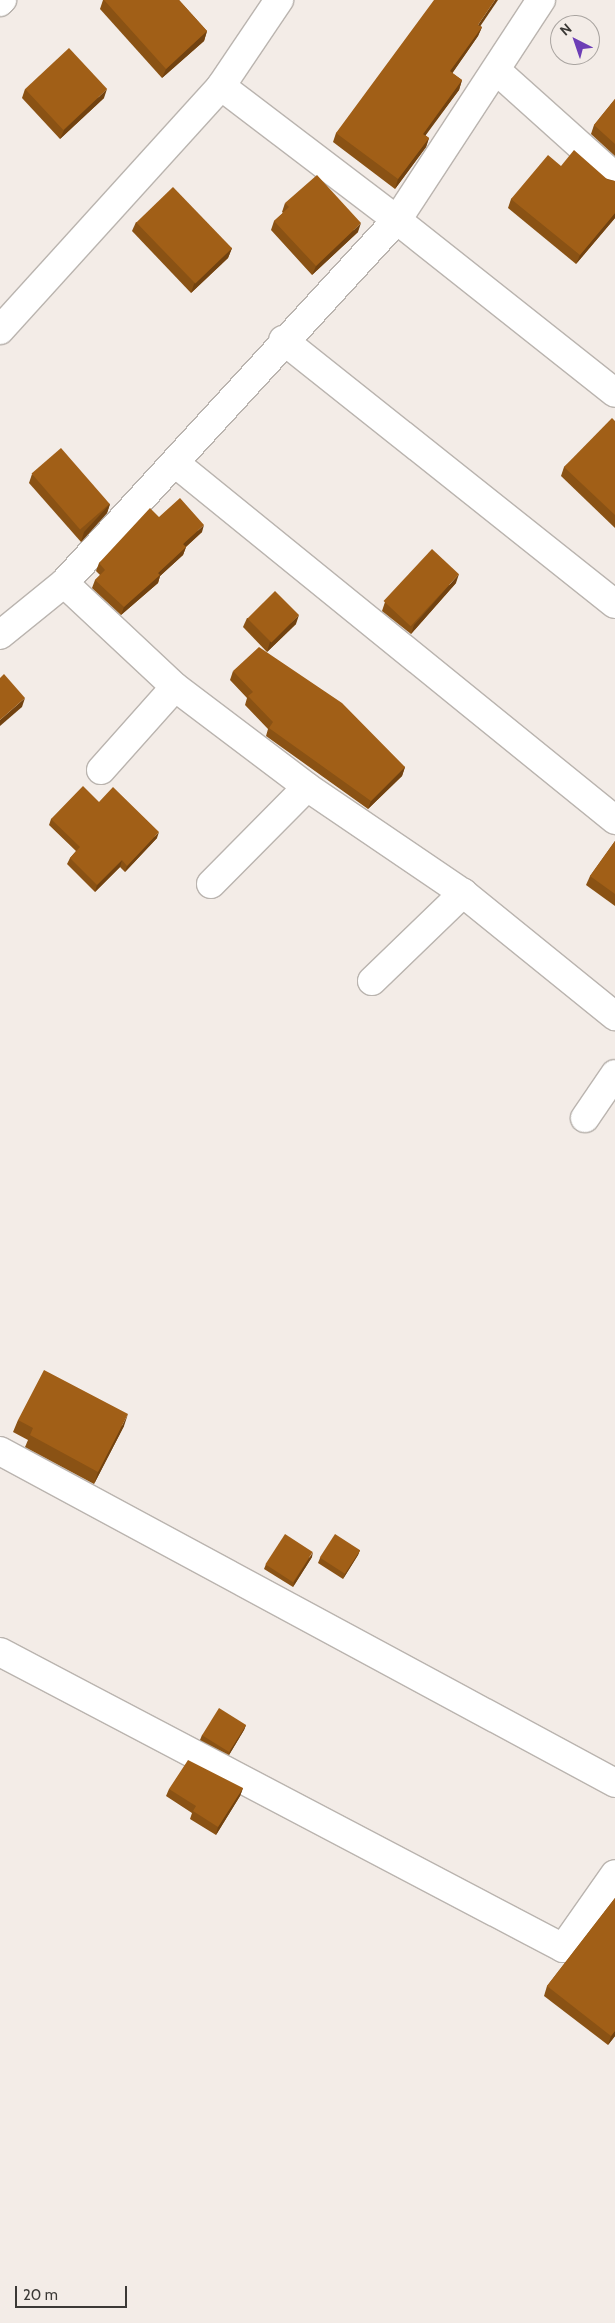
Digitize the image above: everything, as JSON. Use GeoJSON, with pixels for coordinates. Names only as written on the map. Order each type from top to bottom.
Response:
{"type":"FeatureCollection","features":[{"type":"Feature","properties":{"kind":"street"},"geometry":{"type":"LineString","coordinates":[[0,330],[221,86],[279,0]]}},
{"type":"Feature","properties":{"kind":"street"},"geometry":{"type":"LineString","coordinates":[[0,635],[64,583],[175,463],[283,340],[397,220],[497,72],[541,0]]}},
{"type":"Feature","properties":{"kind":"street"},"geometry":{"type":"LineString","coordinates":[[497,72],[615,177]]}},
{"type":"Feature","properties":{"kind":"street"},"geometry":{"type":"LineString","coordinates":[[221,86],[397,220],[615,393]]}},
{"type":"Feature","properties":{"kind":"street"},"geometry":{"type":"LineString","coordinates":[[283,340],[615,604]]}},
{"type":"Feature","properties":{"kind":"street"},"geometry":{"type":"LineString","coordinates":[[175,463],[615,820]]}},
{"type":"Feature","properties":{"kind":"street"},"geometry":{"type":"LineString","coordinates":[[64,583],[175,687],[307,787],[463,893],[615,1016]]}},
{"type":"Feature","properties":{"kind":"street"},"geometry":{"type":"LineString","coordinates":[[101,770],[175,687]]}},
{"type":"Feature","properties":{"kind":"street"},"geometry":{"type":"LineString","coordinates":[[211,884],[307,787]]}},
{"type":"Feature","properties":{"kind":"street"},"geometry":{"type":"LineString","coordinates":[[372,981],[463,893]]}},
{"type":"Feature","properties":{"kind":"street"},"geometry":{"type":"LineString","coordinates":[[585,1118],[615,1074]]}},
{"type":"Feature","properties":{"kind":"street"},"geometry":{"type":"LineString","coordinates":[[0,1451],[615,1783]]}},
{"type":"Feature","properties":{"kind":"street"},"geometry":{"type":"LineString","coordinates":[[0,1652],[563,1948],[615,1874]]}},
{"type":"Feature","properties":{"kind":"building"},"geometry":{"type":"Polygon","coordinates":[[[104,0],[179,0],[207,31],[166,69],[104,0]]]}},
{"type":"Feature","properties":{"kind":"building"},"geometry":{"type":"Polygon","coordinates":[[[434,0],[495,0],[478,25],[482,27],[450,71],[462,80],[423,134],[429,138],[398,179],[336,133],[434,0]]]}},
{"type":"Feature","properties":{"kind":"building"},"geometry":{"type":"Polygon","coordinates":[[[69,48],[107,89],[63,130],[25,89],[69,48]]]}},
{"type":"Feature","properties":{"kind":"building"},"geometry":{"type":"Polygon","coordinates":[[[615,99],[615,144],[594,125],[615,99]]]}},
{"type":"Feature","properties":{"kind":"building"},"geometry":{"type":"Polygon","coordinates":[[[574,150],[608,180],[615,181],[615,213],[580,255],[511,199],[548,155],[561,166],[574,150]]]}},
{"type":"Feature","properties":{"kind":"building"},"geometry":{"type":"Polygon","coordinates":[[[317,175],[361,223],[316,266],[274,221],[289,207],[285,203],[317,175]]]}},
{"type":"Feature","properties":{"kind":"building"},"geometry":{"type":"Polygon","coordinates":[[[173,187],[232,248],[195,284],[136,222],[173,187]]]}},
{"type":"Feature","properties":{"kind":"building"},"geometry":{"type":"Polygon","coordinates":[[[612,418],[615,421],[615,515],[564,467],[612,418]]]}},
{"type":"Feature","properties":{"kind":"building"},"geometry":{"type":"Polygon","coordinates":[[[61,448],[110,504],[80,529],[32,474],[61,448]]]}},
{"type":"Feature","properties":{"kind":"building"},"geometry":{"type":"Polygon","coordinates":[[[180,498],[204,525],[183,544],[186,547],[158,573],[160,575],[124,607],[95,580],[105,570],[99,563],[150,508],[159,517],[180,498]]]}},
{"type":"Feature","properties":{"kind":"building"},"geometry":{"type":"Polygon","coordinates":[[[432,549],[459,574],[411,626],[384,601],[432,549]]]}},
{"type":"Feature","properties":{"kind":"building"},"geometry":{"type":"Polygon","coordinates":[[[275,591],[299,615],[271,643],[247,619],[275,591]]]}},
{"type":"Feature","properties":{"kind":"building"},"geometry":{"type":"Polygon","coordinates":[[[259,647],[342,703],[405,767],[371,801],[269,728],[273,722],[248,696],[253,692],[233,671],[259,647]]]}},
{"type":"Feature","properties":{"kind":"building"},"geometry":{"type":"Polygon","coordinates":[[[4,674],[25,698],[0,720],[0,678],[4,674]]]}},
{"type":"Feature","properties":{"kind":"building"},"geometry":{"type":"Polygon","coordinates":[[[83,786],[99,802],[113,787],[159,832],[127,866],[122,860],[97,885],[70,858],[80,847],[51,819],[83,786]]]}},
{"type":"Feature","properties":{"kind":"building"},"geometry":{"type":"Polygon","coordinates":[[[615,841],[615,894],[590,876],[615,841]]]}},
{"type":"Feature","properties":{"kind":"building"},"geometry":{"type":"Polygon","coordinates":[[[44,1370],[128,1414],[98,1472],[30,1435],[33,1428],[18,1420],[44,1370]]]}},
{"type":"Feature","properties":{"kind":"building"},"geometry":{"type":"Polygon","coordinates":[[[285,1534],[313,1552],[293,1582],[265,1564],[285,1534]]]}},
{"type":"Feature","properties":{"kind":"building"},"geometry":{"type":"Polygon","coordinates":[[[335,1534],[360,1550],[345,1574],[320,1557],[335,1534]]]}},
{"type":"Feature","properties":{"kind":"building"},"geometry":{"type":"Polygon","coordinates":[[[219,1708],[246,1725],[229,1752],[202,1735],[219,1708]]]}},
{"type":"Feature","properties":{"kind":"building"},"geometry":{"type":"Polygon","coordinates":[[[188,1760],[243,1788],[218,1827],[193,1811],[196,1806],[169,1789],[188,1760]]]}},
{"type":"Feature","properties":{"kind":"building"},"geometry":{"type":"Polygon","coordinates":[[[615,1898],[615,2031],[611,2036],[547,1986],[615,1898]]]}}]}
